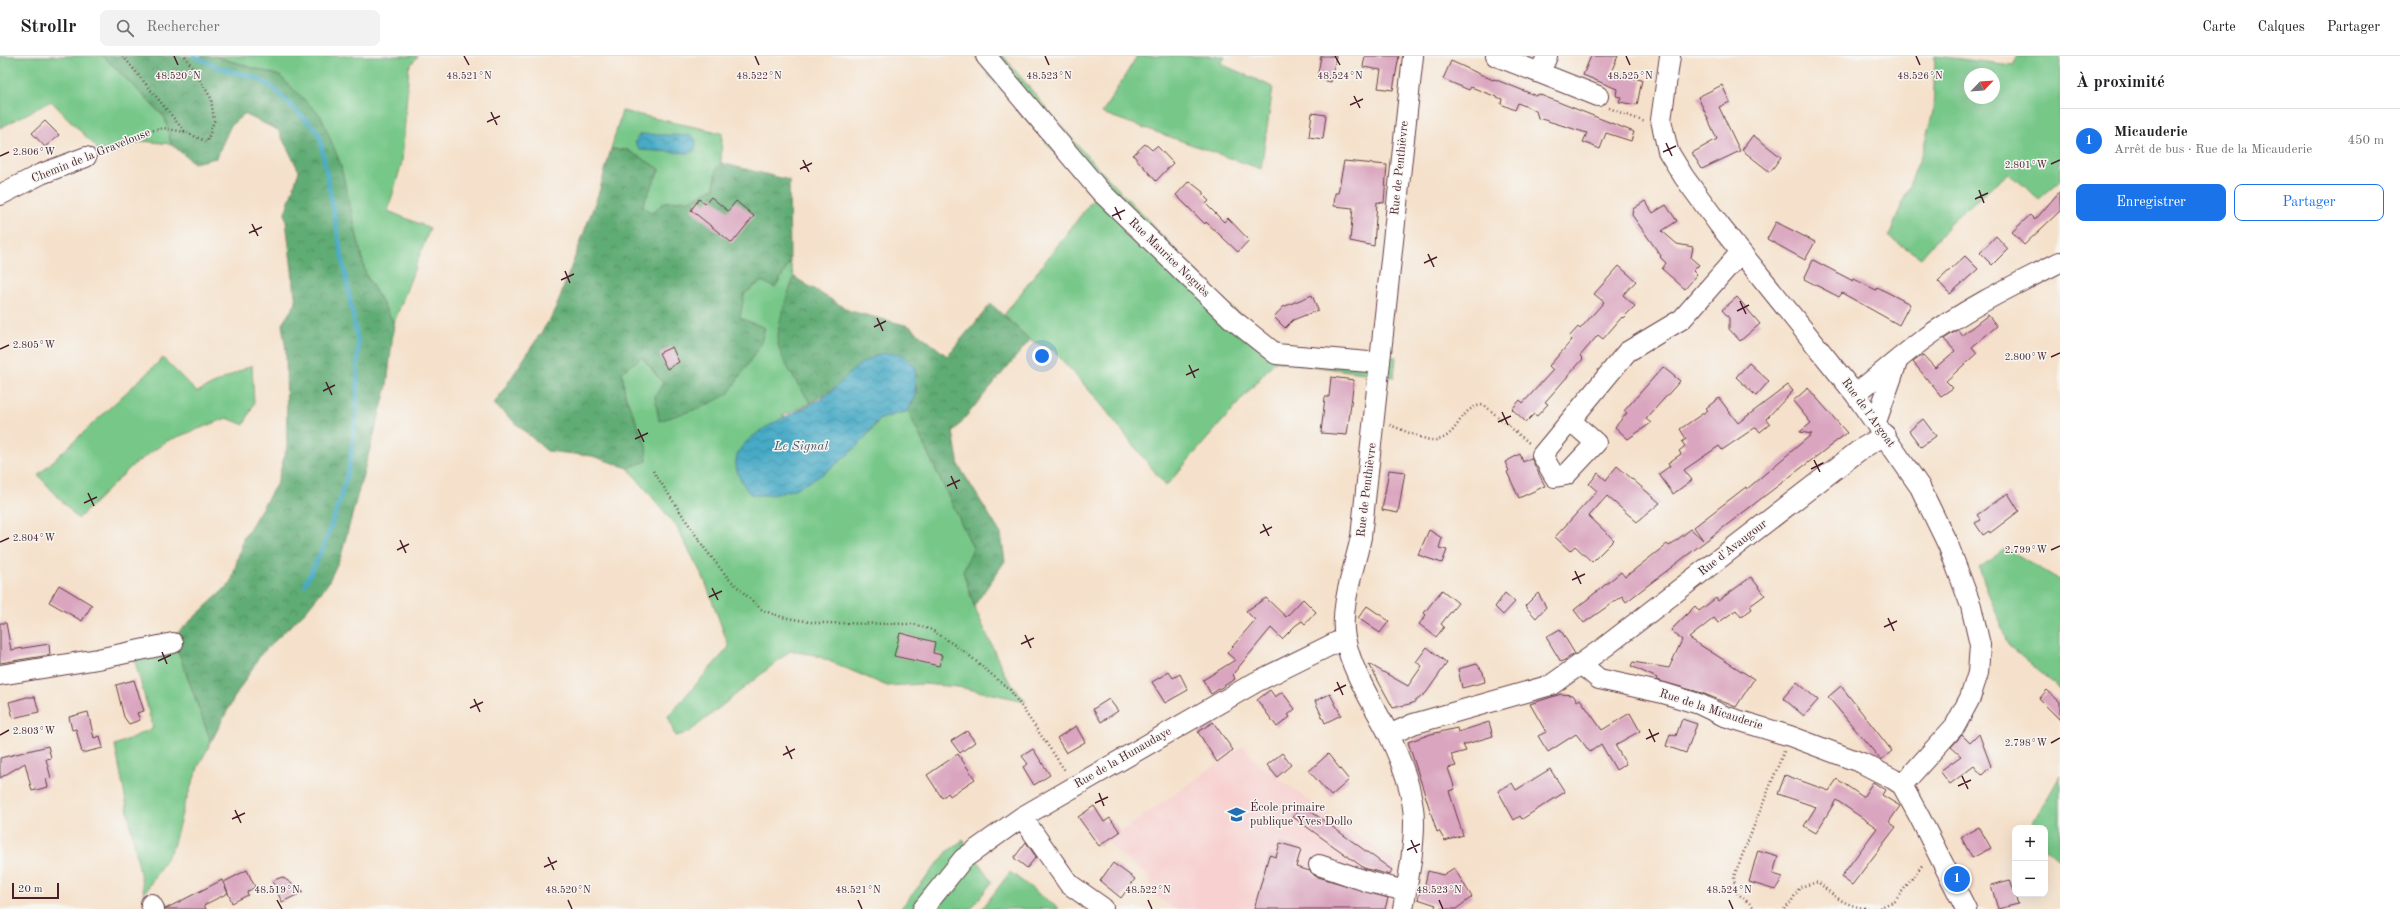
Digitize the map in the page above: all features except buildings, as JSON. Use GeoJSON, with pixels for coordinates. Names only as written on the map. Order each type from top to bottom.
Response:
{"type":"FeatureCollection","features":[{"type":"Feature","properties":{"kind":"street","name":"Rue Maurice Noguès"},"geometry":{"type":"LineString","coordinates":[[986,56],[1100,191],[1232,319],[1276,354],[1380,363]]}},
{"type":"Feature","properties":{"kind":"street","name":"Rue de Penthièvre"},"geometry":{"type":"LineString","coordinates":[[1404,900],[1412,856],[1414,820],[1409,788],[1389,735],[1360,681],[1345,638],[1344,613],[1362,537],[1413,56]]}},
{"type":"Feature","properties":{"kind":"street"},"geometry":{"type":"LineString","coordinates":[[1496,56],[1544,65],[1598,96]]}},
{"type":"Feature","properties":{"kind":"street","name":"Rue de l'Argoat"},"geometry":{"type":"LineString","coordinates":[[1670,56],[1661,120],[1668,151],[1684,177],[1741,252],[1855,394],[1881,429],[1920,487],[1949,547],[1971,606],[1980,645],[1978,673],[1970,698],[1955,726],[1902,785]]}},
{"type":"Feature","properties":{"kind":"street","name":"Chemin de la Gravelouse"},"geometry":{"type":"LineString","coordinates":[[0,195],[41,174],[86,157]]}},
{"type":"Feature","properties":{"kind":"street"},"geometry":{"type":"LineString","coordinates":[[1571,421],[1596,443],[1566,475],[1560,478],[1555,477],[1550,473],[1542,455],[1627,352],[1682,319],[1741,252]]}},
{"type":"Feature","properties":{"kind":"street"},"geometry":{"type":"LineString","coordinates":[[1855,394],[1897,362],[1920,342],[1984,301],[2060,262]]}},
{"type":"Feature","properties":{"kind":"street"},"geometry":{"type":"LineString","coordinates":[[1881,429],[1897,362]]}},
{"type":"Feature","properties":{"kind":"street","name":"Rue d'Avaugour"},"geometry":{"type":"LineString","coordinates":[[1582,664],[1861,449],[1881,429]]}},
{"type":"Feature","properties":{"kind":"street","name":"Rue de la Hunaudaye"},"geometry":{"type":"LineString","coordinates":[[923,909],[963,859],[1022,817],[1256,682],[1345,638]]}},
{"type":"Feature","properties":{"kind":"street"},"geometry":{"type":"LineString","coordinates":[[0,675],[173,643]]}},
{"type":"Feature","properties":{"kind":"street"},"geometry":{"type":"LineString","coordinates":[[1389,735],[1413,724],[1551,685],[1582,664]]}},
{"type":"Feature","properties":{"kind":"street","name":"Rue de la Micauderie"},"geometry":{"type":"LineString","coordinates":[[1582,664],[1599,679],[1662,693],[1699,704],[1724,716],[1790,736],[1862,763],[1893,778],[1902,785],[1966,909]]}},
{"type":"Feature","properties":{"kind":"street"},"geometry":{"type":"LineString","coordinates":[[1022,817],[1069,884],[1103,908]]}},
{"type":"Feature","properties":{"kind":"street"},"geometry":{"type":"LineString","coordinates":[[1319,865],[1369,882],[1404,900]]}},
{"type":"Feature","properties":{"kind":"path"},"geometry":{"type":"LineString","coordinates":[[123,56],[185,132],[207,142],[214,121],[211,98],[185,56]]}},
{"type":"Feature","properties":{"kind":"path"},"geometry":{"type":"LineString","coordinates":[[1598,96],[1599,104],[1644,122],[1661,120]]}},
{"type":"Feature","properties":{"kind":"path","name":"Chemin de la Gravelouse"},"geometry":{"type":"LineString","coordinates":[[86,157],[145,132],[163,128],[185,132]]}},
{"type":"Feature","properties":{"kind":"path"},"geometry":{"type":"LineString","coordinates":[[1375,422],[1384,422],[1436,441],[1449,436],[1467,411],[1475,405],[1484,404],[1542,455]]}},
{"type":"Feature","properties":{"kind":"path"},"geometry":{"type":"LineString","coordinates":[[653,471],[723,572],[762,610],[782,617],[816,623],[912,624],[932,630],[965,652],[1010,690],[1076,786]]}},
{"type":"Feature","properties":{"kind":"path"},"geometry":{"type":"LineString","coordinates":[[1756,909],[1735,891],[1734,876],[1790,736]]}},
{"type":"Feature","properties":{"kind":"path"},"geometry":{"type":"LineString","coordinates":[[1784,909],[1789,905],[1800,887],[1818,882],[1837,900],[1854,907],[1875,909],[1895,902],[1907,888],[1928,857],[1937,851]]}},
{"type":"Feature","properties":{"kind":"shaded area","name":"École primaire publique Yves Dollo"},"geometry":{"type":"Polygon","coordinates":[[[1243,746],[1261,766],[1396,863],[1389,909],[1173,909],[1153,893],[1155,889],[1149,883],[1153,880],[1115,850],[1107,841],[1243,746]]]}},
{"type":"Feature","properties":{"kind":"green space"},"geometry":{"type":"Polygon","coordinates":[[[0,56],[103,56],[165,118],[171,144],[143,141],[101,157],[96,147],[51,101],[0,128],[0,56]]]}},
{"type":"Feature","properties":{"kind":"green space"},"geometry":{"type":"Polygon","coordinates":[[[103,56],[214,56],[280,76],[321,116],[340,163],[366,275],[394,323],[387,386],[341,556],[327,585],[305,612],[261,654],[234,698],[211,742],[173,637],[231,583],[243,539],[277,483],[287,447],[286,350],[282,324],[296,303],[285,213],[299,171],[278,130],[244,114],[231,125],[216,158],[194,163],[171,144],[165,117],[103,56]]]}},
{"type":"Feature","properties":{"kind":"green space"},"geometry":{"type":"Polygon","coordinates":[[[214,56],[418,56],[409,67],[402,162],[388,211],[430,228],[394,323],[366,275],[340,163],[280,76],[214,56]]]}},
{"type":"Feature","properties":{"kind":"green space"},"geometry":{"type":"Polygon","coordinates":[[[975,56],[1003,56],[1084,153],[1229,306],[1282,346],[1396,357],[1394,377],[1275,361],[1166,486],[1096,398],[1053,350],[1030,340],[1004,315],[1094,198],[991,78],[975,56]]]}},
{"type":"Feature","properties":{"kind":"green space"},"geometry":{"type":"Polygon","coordinates":[[[1137,56],[1225,56],[1221,64],[1273,87],[1261,169],[1102,113],[1137,56]]]}},
{"type":"Feature","properties":{"kind":"green space"},"geometry":{"type":"Polygon","coordinates":[[[1935,56],[2013,65],[2018,56],[2060,56],[2060,181],[2039,199],[2009,173],[1955,218],[1921,258],[1889,237],[1923,150],[1933,111],[1935,56]]]}},
{"type":"Feature","properties":{"kind":"green space"},"geometry":{"type":"Polygon","coordinates":[[[622,111],[722,133],[721,163],[716,169],[714,188],[691,200],[665,202],[652,213],[642,206],[660,169],[627,150],[611,149],[622,111]]]}},
{"type":"Feature","properties":{"kind":"green space"},"geometry":{"type":"Polygon","coordinates":[[[611,149],[627,150],[660,169],[642,206],[652,213],[665,202],[691,200],[714,188],[716,169],[721,163],[789,180],[790,262],[775,288],[762,281],[744,294],[740,318],[765,328],[760,346],[728,394],[703,407],[659,421],[655,397],[663,383],[642,357],[622,372],[625,395],[646,445],[647,461],[628,468],[592,456],[547,451],[494,404],[554,313],[599,192],[611,149]]]}},
{"type":"Feature","properties":{"kind":"green space"},"geometry":{"type":"Polygon","coordinates":[[[790,262],[794,277],[783,311],[794,379],[811,403],[782,416],[864,439],[880,419],[908,411],[973,548],[963,571],[974,606],[1005,675],[1026,701],[958,687],[924,684],[887,686],[815,655],[790,651],[688,733],[675,736],[668,716],[729,647],[705,581],[676,526],[628,468],[647,461],[646,445],[625,395],[622,372],[642,357],[663,383],[655,397],[765,328],[740,318],[744,294],[762,281],[775,288],[790,262]]]}},
{"type":"Feature","properties":{"kind":"green space"},"geometry":{"type":"Polygon","coordinates":[[[794,277],[850,311],[909,326],[947,356],[991,304],[1030,340],[953,432],[959,466],[1001,534],[1005,561],[974,606],[963,571],[973,548],[908,411],[915,398],[917,387],[859,365],[841,384],[811,403],[782,357],[778,343],[779,326],[794,277]]]}},
{"type":"Feature","properties":{"kind":"green space"},"geometry":{"type":"Polygon","coordinates":[[[163,358],[197,392],[252,365],[254,403],[244,425],[227,418],[167,441],[132,466],[78,519],[38,475],[163,358]]]}},
{"type":"Feature","properties":{"kind":"green space"},"geometry":{"type":"Polygon","coordinates":[[[2006,548],[2060,580],[2060,689],[2008,645],[1979,568],[2006,548]]]}},
{"type":"Feature","properties":{"kind":"green space"},"geometry":{"type":"Polygon","coordinates":[[[173,637],[211,742],[199,765],[184,806],[173,847],[144,894],[115,745],[153,728],[131,647],[173,637]]]}},
{"type":"Feature","properties":{"kind":"green space"},"geometry":{"type":"Polygon","coordinates":[[[2060,776],[2060,860],[2048,850],[2048,825],[2032,825],[2060,776]]]}},
{"type":"Feature","properties":{"kind":"green space"},"geometry":{"type":"Polygon","coordinates":[[[963,840],[992,882],[971,909],[900,909],[948,851],[963,840]]]}},
{"type":"Feature","properties":{"kind":"green space"},"geometry":{"type":"Polygon","coordinates":[[[1010,872],[1059,909],[982,909],[1010,872]]]}},
{"type":"Feature","properties":{"kind":"water"},"geometry":{"type":"Polygon","coordinates":[[[640,134],[692,136],[696,140],[695,150],[689,153],[640,150],[635,142],[640,134]]]}},
{"type":"Feature","properties":{"kind":"water","name":"Le Signal"},"geometry":{"type":"Polygon","coordinates":[[[883,353],[901,354],[916,367],[915,398],[908,411],[879,420],[864,439],[840,461],[827,471],[797,488],[782,493],[766,495],[750,494],[740,479],[736,466],[739,451],[746,442],[770,425],[819,400],[835,388],[859,365],[883,353]]]}},
{"type":"Feature","properties":{"kind":"waterway"},"geometry":{"type":"LineString","coordinates":[[194,56],[220,68],[256,78],[272,87],[319,133],[358,343],[357,404],[350,463],[340,500],[324,546],[305,584]]}},
{"type":"Feature","properties":{"kind":"place","name":"École primaire publique Yves Dollo"},"geometry":{"type":"Point","coordinates":[1237,815]}},
{"type":"Feature","properties":{"kind":"place","name":"Micauderie"},"geometry":{"type":"Point","coordinates":[1957,879]}}]}
